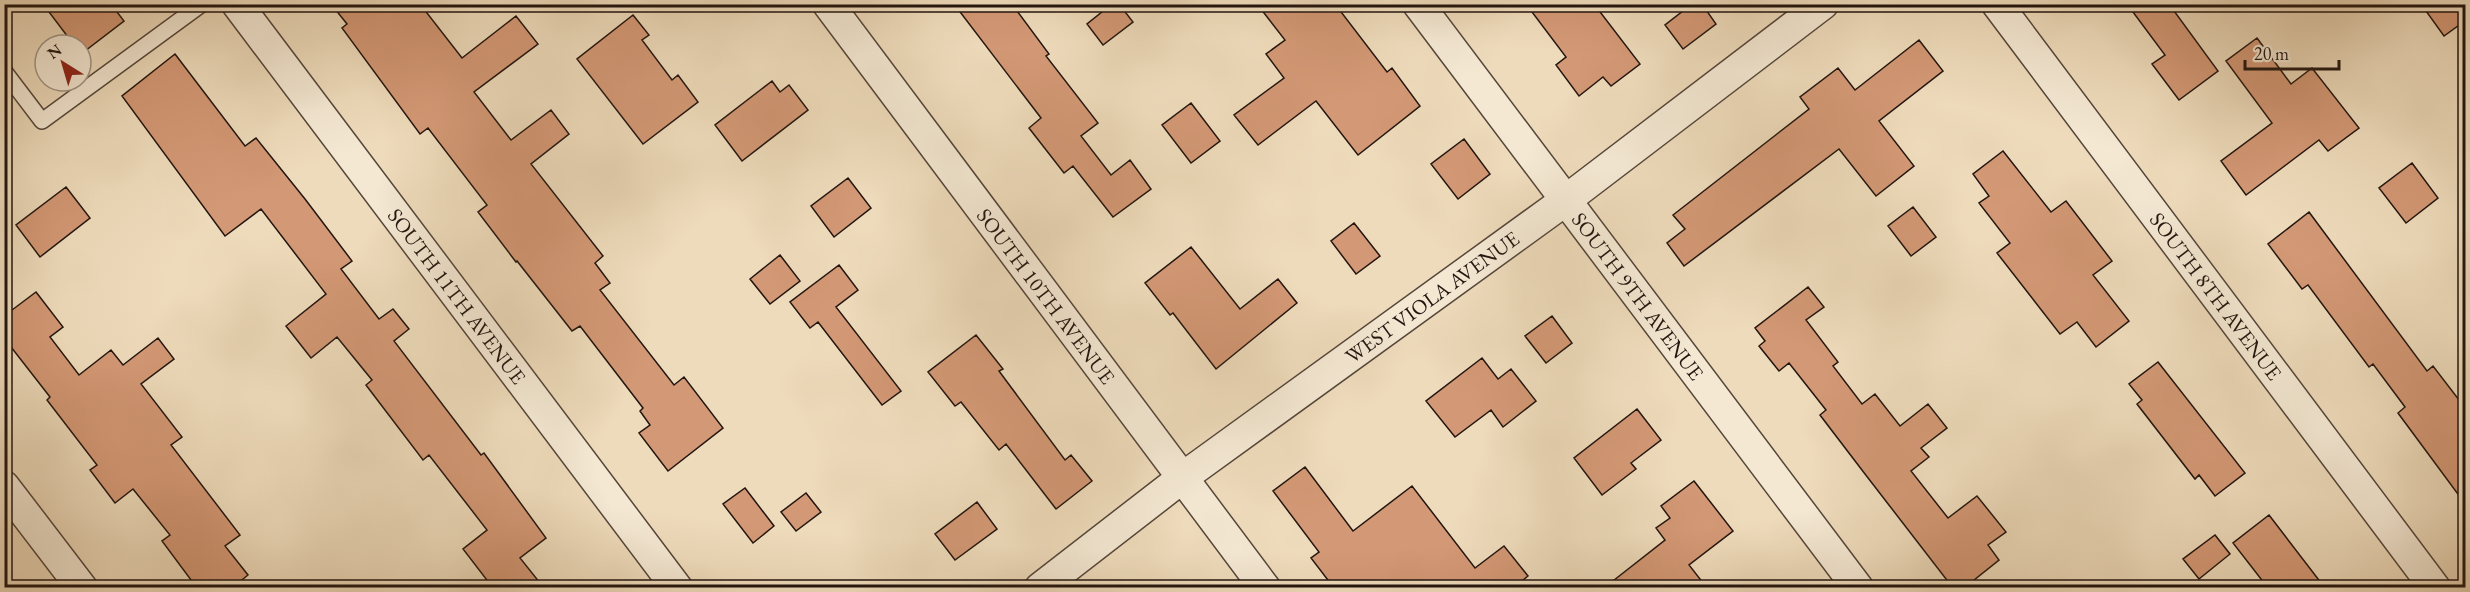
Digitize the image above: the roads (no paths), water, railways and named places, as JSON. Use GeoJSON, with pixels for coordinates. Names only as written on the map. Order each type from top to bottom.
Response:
{"type":"FeatureCollection","features":[{"type":"Feature","properties":{"kind":"street","name":"SOUTH 11TH AVENUE"},"geometry":{"type":"LineString","coordinates":[[237,4],[677,588]]}},
{"type":"Feature","properties":{"kind":"street","name":"SOUTH 10TH AVENUE"},"geometry":{"type":"LineString","coordinates":[[828,4],[1265,588]]}},
{"type":"Feature","properties":{"kind":"street","name":"SOUTH 9TH AVENUE"},"geometry":{"type":"LineString","coordinates":[[1418,4],[1858,588]]}},
{"type":"Feature","properties":{"kind":"street","name":"WEST VIOLA AVENUE"},"geometry":{"type":"LineString","coordinates":[[1040,588],[1182,478],[1566,200],[1823,4]]}},
{"type":"Feature","properties":{"kind":"street","name":"SOUTH 8TH AVENUE"},"geometry":{"type":"LineString","coordinates":[[1997,4],[2435,588]]}},
{"type":"Feature","properties":{"kind":"street"},"geometry":{"type":"LineString","coordinates":[[4,486],[82,588]]}},
{"type":"Feature","properties":{"kind":"lane"},"geometry":{"type":"LineString","coordinates":[[4,71],[42,121],[202,4]]}}]}
